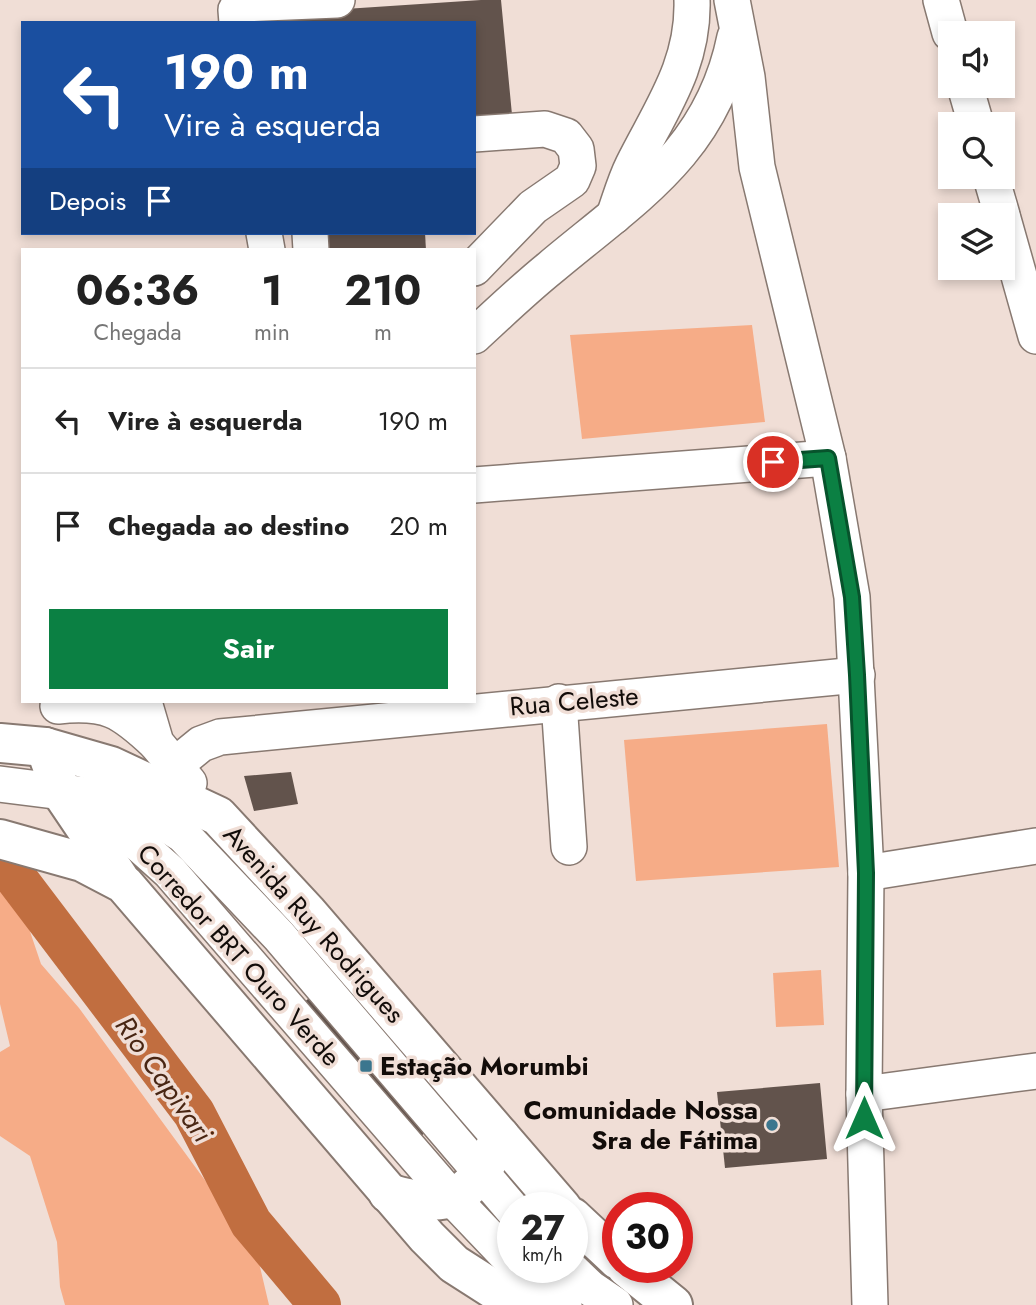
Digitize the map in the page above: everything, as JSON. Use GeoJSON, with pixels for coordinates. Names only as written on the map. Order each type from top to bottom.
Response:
{"type":"FeatureCollection","features":[{"type":"Feature","properties":{"kind":"main road"},"geometry":{"type":"LineString","coordinates":[[18,745],[61,792],[124,884],[388,1193],[454,1264],[518,1305]]}},
{"type":"Feature","properties":{"kind":"main road","name":"Avenida Ruy Rodrigues"},"geometry":{"type":"LineString","coordinates":[[18,745],[111,766],[218,816],[307,912],[548,1192]]}},
{"type":"Feature","properties":{"kind":"main road"},"geometry":{"type":"LineString","coordinates":[[0,839],[82,862],[124,884]]}},
{"type":"Feature","properties":{"kind":"main road"},"geometry":{"type":"LineString","coordinates":[[388,1193],[414,1202],[436,1204],[452,1198],[470,1186],[482,1173],[500,1136]]}},
{"type":"Feature","properties":{"kind":"main road"},"geometry":{"type":"LineString","coordinates":[[588,1232],[602,1245]]}},
{"type":"Feature","properties":{"kind":"main road"},"geometry":{"type":"LineString","coordinates":[[646,1283],[673,1305]]}},
{"type":"Feature","properties":{"kind":"street"},"geometry":{"type":"LineString","coordinates":[[237,21],[236,10],[243,4],[337,0]]}},
{"type":"Feature","properties":{"kind":"street"},"geometry":{"type":"LineString","coordinates":[[614,216],[631,169],[677,78],[690,46],[692,0]]}},
{"type":"Feature","properties":{"kind":"street"},"geometry":{"type":"LineString","coordinates":[[941,0],[947,21]]}},
{"type":"Feature","properties":{"kind":"street"},"geometry":{"type":"LineString","coordinates":[[476,334],[548,269],[656,181],[706,121],[729,71],[735,13]]}},
{"type":"Feature","properties":{"kind":"street"},"geometry":{"type":"LineString","coordinates":[[735,13],[757,167],[828,458],[852,597],[866,873],[865,1214],[870,1305]]}},
{"type":"Feature","properties":{"kind":"street"},"geometry":{"type":"LineString","coordinates":[[677,78],[706,121],[757,167]]}},
{"type":"Feature","properties":{"kind":"street"},"geometry":{"type":"LineString","coordinates":[[476,134],[545,129],[566,136],[576,149],[578,166],[572,180],[534,207],[476,266]]}},
{"type":"Feature","properties":{"kind":"street"},"geometry":{"type":"LineString","coordinates":[[1015,262],[1036,336]]}},
{"type":"Feature","properties":{"kind":"street"},"geometry":{"type":"LineString","coordinates":[[476,485],[828,458]]}},
{"type":"Feature","properties":{"kind":"street","name":"Rua Celeste"},"geometry":{"type":"LineString","coordinates":[[165,755],[220,737],[857,675]]}},
{"type":"Feature","properties":{"kind":"street"},"geometry":{"type":"LineString","coordinates":[[559,702],[569,847]]}},
{"type":"Feature","properties":{"kind":"street"},"geometry":{"type":"LineString","coordinates":[[18,745],[46,728],[60,704],[86,703],[111,708],[137,725],[218,816]]}},
{"type":"Feature","properties":{"kind":"street"},"geometry":{"type":"LineString","coordinates":[[144,703],[165,755]]}},
{"type":"Feature","properties":{"kind":"street","name":"Corredor BRT Ouro Verde"},"geometry":{"type":"LineString","coordinates":[[7,785],[118,799],[163,821],[198,848],[279,936],[498,1192]]}},
{"type":"Feature","properties":{"kind":"street","name":"Corredor BRT Ouro Verde"},"geometry":{"type":"LineString","coordinates":[[61,792],[123,830],[170,872],[452,1198],[497,1245]]}},
{"type":"Feature","properties":{"kind":"street"},"geometry":{"type":"LineString","coordinates":[[866,873],[1036,846]]}},
{"type":"Feature","properties":{"kind":"street"},"geometry":{"type":"LineString","coordinates":[[864,1094],[1036,1071]]}},
{"type":"Feature","properties":{"kind":"street"},"geometry":{"type":"LineString","coordinates":[[537,1283],[564,1305]]}},
{"type":"Feature","properties":{"kind":"street"},"geometry":{"type":"LineString","coordinates":[[585,1283],[615,1305]]}},
{"type":"Feature","properties":{"kind":"shaded area"},"geometry":{"type":"Polygon","coordinates":[[[752,325],[765,422],[582,439],[570,335],[752,325]]]}},
{"type":"Feature","properties":{"kind":"shaded area"},"geometry":{"type":"Polygon","coordinates":[[[827,724],[839,867],[636,881],[624,740],[827,724]]]}},
{"type":"Feature","properties":{"kind":"shaded area"},"geometry":{"type":"Polygon","coordinates":[[[0,874],[17,893],[41,964],[79,1008],[256,1250],[269,1305],[65,1305],[60,1287],[57,1242],[30,1156],[0,1136],[0,1052],[10,1046],[0,1004],[0,874]]]}},
{"type":"Feature","properties":{"kind":"shaded area"},"geometry":{"type":"Polygon","coordinates":[[[821,970],[824,1025],[776,1027],[773,973],[821,970]]]}},
{"type":"Feature","properties":{"kind":"building"},"geometry":{"type":"Polygon","coordinates":[[[501,0],[513,125],[476,127],[476,21],[241,21],[240,16],[501,0]]]}},
{"type":"Feature","properties":{"kind":"building"},"geometry":{"type":"Polygon","coordinates":[[[319,235],[425,235],[426,248],[320,248],[319,235]]]}},
{"type":"Feature","properties":{"kind":"building"},"geometry":{"type":"Polygon","coordinates":[[[291,772],[298,804],[254,811],[244,776],[291,772]]]}},
{"type":"Feature","properties":{"kind":"building","name":"Estação Morumbi"},"geometry":{"type":"Polygon","coordinates":[[[314,994],[430,1128],[419,1138],[302,1004],[314,994]]]}},
{"type":"Feature","properties":{"kind":"building","name":"Comunidade Nossa Sra de Fátima"},"geometry":{"type":"Polygon","coordinates":[[[820,1083],[827,1159],[725,1168],[717,1092],[820,1083]]]}},
{"type":"Feature","properties":{"kind":"waterway","name":"Rio Capivari"},"geometry":{"type":"LineString","coordinates":[[0,857],[194,1113],[251,1223],[320,1305]]}},
{"type":"Feature","properties":{"kind":"place","name":"Estação Morumbi"},"geometry":{"type":"Point","coordinates":[366,1066]}},
{"type":"Feature","properties":{"kind":"place","name":"Comunidade Nossa Sra de Fátima"},"geometry":{"type":"Point","coordinates":[772,1125]}},
{"type":"Feature","properties":{"kind":"route"},"geometry":{"type":"LineString","coordinates":[[773,462],[828,458],[852,597],[866,873],[864,1118]]}}]}
